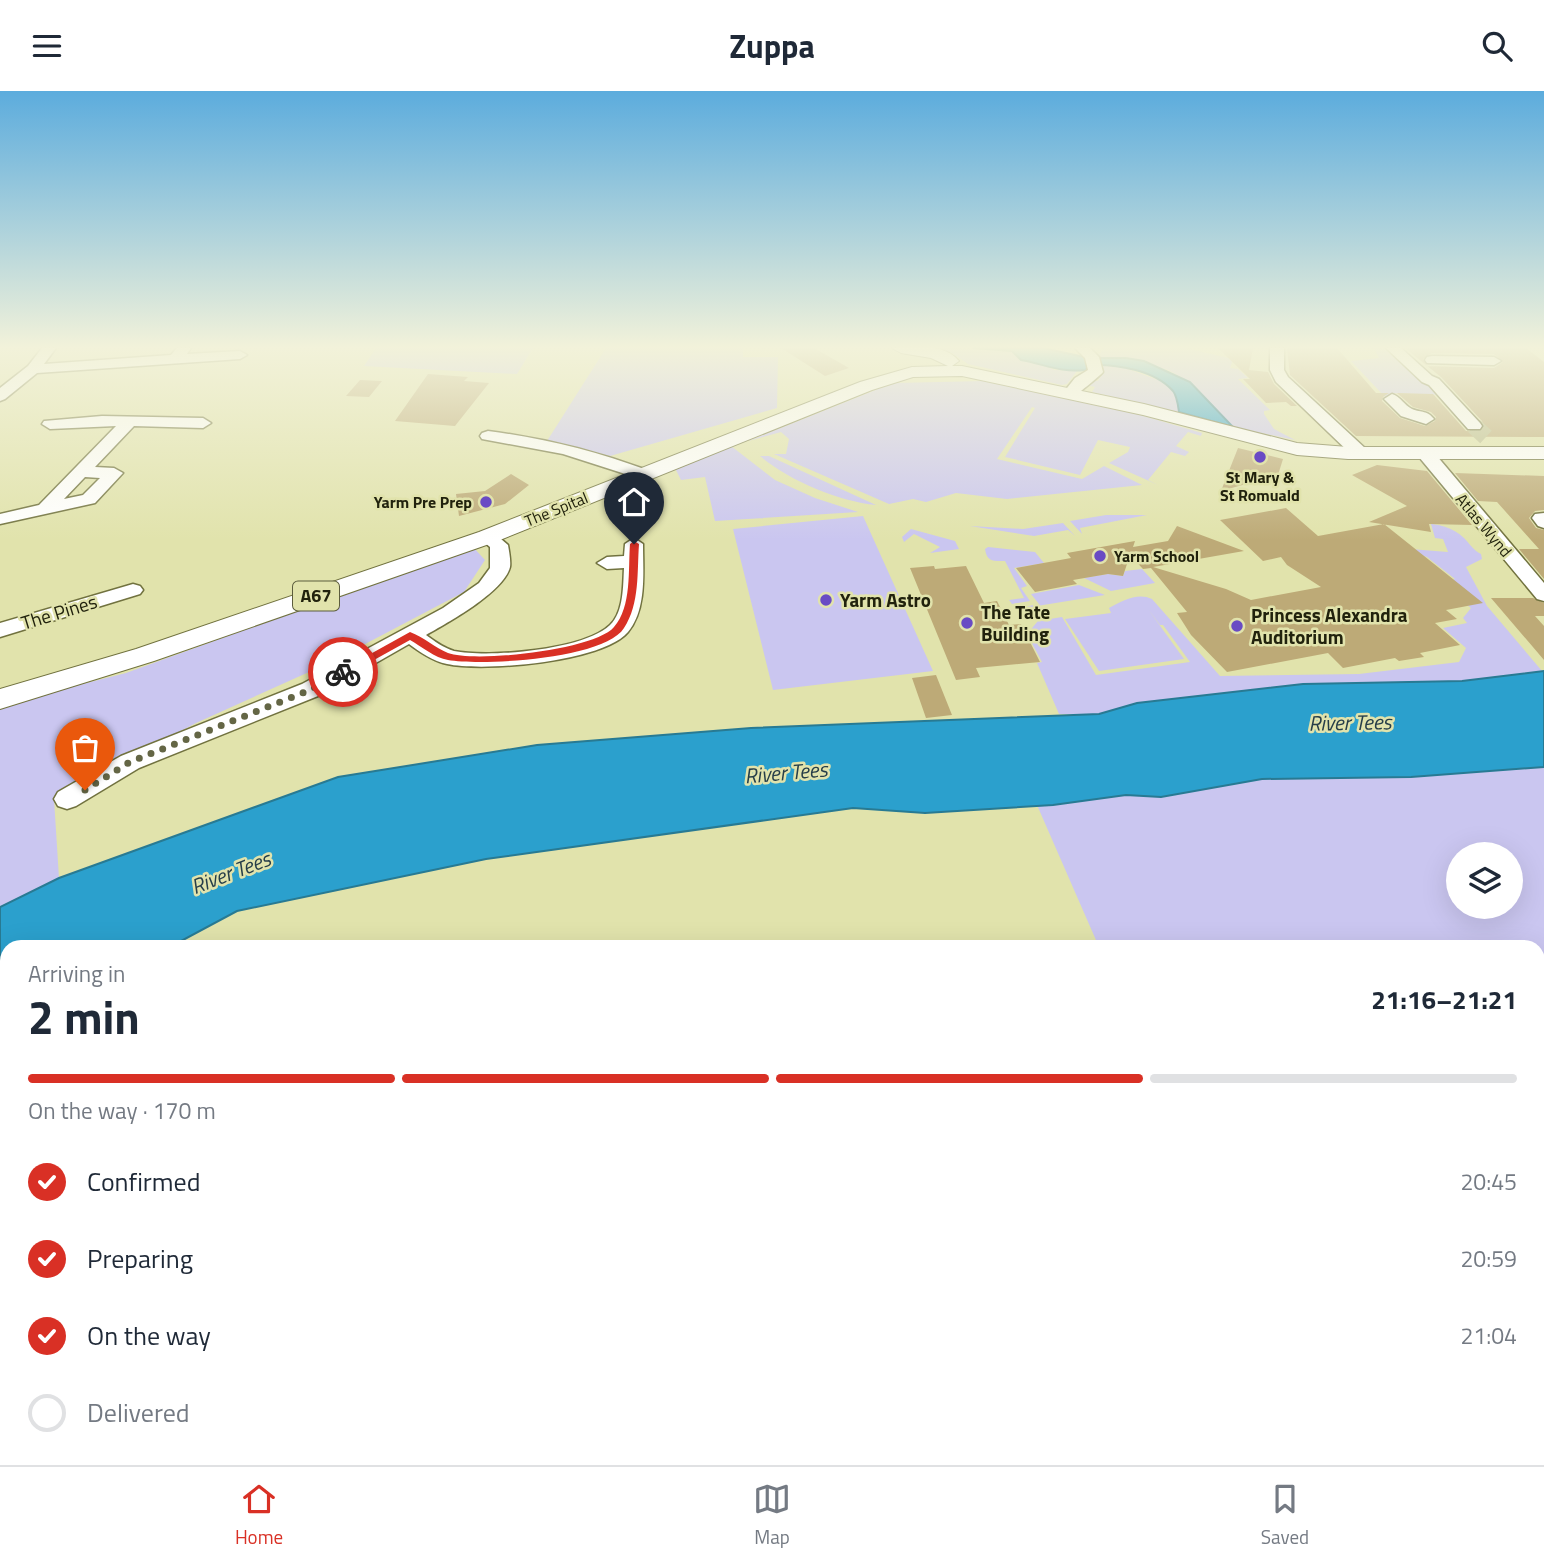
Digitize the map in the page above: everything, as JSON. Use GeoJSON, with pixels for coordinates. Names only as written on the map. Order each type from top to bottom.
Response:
{"type":"FeatureCollection","features":[{"type":"Feature","properties":{"kind":"main road","name":"The Spital"},"geometry":{"type":"LineString","coordinates":[[0,699],[145,655],[487,537],[803,412]]}},
{"type":"Feature","properties":{"kind":"main road","name":"The Spital"},"geometry":{"type":"LineString","coordinates":[[1146,412],[1279,446],[1360,453]]}},
{"type":"Feature","properties":{"kind":"main road","name":"A67"},"geometry":{"type":"LineString","coordinates":[[1360,453],[1541,456]]}},
{"type":"Feature","properties":{"kind":"street"},"geometry":{"type":"LineString","coordinates":[[1316,412],[1360,453]]}},
{"type":"Feature","properties":{"kind":"street"},"geometry":{"type":"LineString","coordinates":[[1406,412],[1422,415],[1426,419]]}},
{"type":"Feature","properties":{"kind":"street"},"geometry":{"type":"LineString","coordinates":[[1462,412],[1483,434]]}},
{"type":"Feature","properties":{"kind":"street"},"geometry":{"type":"LineString","coordinates":[[46,508],[129,422]]}},
{"type":"Feature","properties":{"kind":"street"},"geometry":{"type":"LineString","coordinates":[[50,424],[204,423]]}},
{"type":"Feature","properties":{"kind":"street"},"geometry":{"type":"LineString","coordinates":[[488,436],[564,448],[602,458],[641,474]]}},
{"type":"Feature","properties":{"kind":"street","name":"Atlas Wynd"},"geometry":{"type":"LineString","coordinates":[[1425,453],[1475,516],[1544,595]]}},
{"type":"Feature","properties":{"kind":"street"},"geometry":{"type":"LineString","coordinates":[[0,519],[89,499],[114,473],[81,472]]}},
{"type":"Feature","properties":{"kind":"street"},"geometry":{"type":"LineString","coordinates":[[85,797],[130,762],[310,690],[450,613],[486,587],[500,568],[499,545],[487,537]]}},
{"type":"Feature","properties":{"kind":"street"},"geometry":{"type":"LineString","coordinates":[[410,635],[447,657],[495,658],[569,651],[605,640],[620,628],[631,599],[634,553],[607,563]]}},
{"type":"Feature","properties":{"kind":"street","name":"The Pines"},"geometry":{"type":"LineString","coordinates":[[0,630],[124,596]]}},
{"type":"Feature","properties":{"kind":"shaded area"},"geometry":{"type":"Polygon","coordinates":[[[565,412],[763,412],[610,456],[547,441],[565,412]]]}},
{"type":"Feature","properties":{"kind":"shaded area"},"geometry":{"type":"Polygon","coordinates":[[[820,412],[1029,412],[997,459],[1082,479],[1104,466],[1142,485],[1007,499],[956,493],[926,502],[913,499],[889,504],[774,454],[786,454],[789,439],[781,432],[748,441],[820,412]]]}},
{"type":"Feature","properties":{"kind":"shaded area"},"geometry":{"type":"Polygon","coordinates":[[[1032,412],[1127,412],[1202,433],[1201,436],[1188,432],[1176,446],[1189,452],[1185,456],[1171,452],[1148,480],[1158,485],[1109,463],[1128,452],[1130,447],[1098,440],[1080,475],[1005,457],[1032,412]]]}},
{"type":"Feature","properties":{"kind":"shaded area"},"geometry":{"type":"Polygon","coordinates":[[[1219,412],[1264,412],[1274,429],[1295,440],[1233,427],[1219,412]]]}},
{"type":"Feature","properties":{"kind":"shaded area"},"geometry":{"type":"Polygon","coordinates":[[[731,446],[775,480],[815,498],[858,512],[715,521],[705,477],[681,480],[674,466],[731,446]]]}},
{"type":"Feature","properties":{"kind":"shaded area"},"geometry":{"type":"Polygon","coordinates":[[[760,456],[769,456],[876,505],[846,499],[815,488],[785,474],[760,456]]]}},
{"type":"Feature","properties":{"kind":"shaded area"},"geometry":{"type":"Polygon","coordinates":[[[1106,515],[1147,515],[1080,528],[1082,534],[1070,521],[1106,515]]]}},
{"type":"Feature","properties":{"kind":"shaded area","name":"Yarm Astro"},"geometry":{"type":"Polygon","coordinates":[[[863,516],[933,671],[773,690],[733,529],[863,516]]]}},
{"type":"Feature","properties":{"kind":"shaded area"},"geometry":{"type":"Polygon","coordinates":[[[1063,523],[1075,536],[1068,530],[1034,536],[970,526],[1023,529],[1063,523]]]}},
{"type":"Feature","properties":{"kind":"shaded area"},"geometry":{"type":"Polygon","coordinates":[[[1422,523],[1434,524],[1439,525],[1455,531],[1481,554],[1482,559],[1466,567],[1487,606],[1542,671],[1462,681],[1303,684],[1099,714],[1059,714],[1037,663],[1042,662],[1027,634],[1038,621],[1062,617],[1096,675],[1190,662],[1148,609],[1184,659],[1099,671],[1065,619],[1111,613],[1109,608],[1141,596],[1152,599],[1220,676],[1359,674],[1459,662],[1466,648],[1443,628],[1467,623],[1463,618],[1471,608],[1440,583],[1455,579],[1427,557],[1410,551],[1448,552],[1443,539],[1435,538],[1431,524],[1422,523]]]}},
{"type":"Feature","properties":{"kind":"shaded area"},"geometry":{"type":"Polygon","coordinates":[[[911,529],[955,541],[959,549],[930,553],[940,547],[914,534],[904,542],[902,537],[911,529]]]}},
{"type":"Feature","properties":{"kind":"shaded area"},"geometry":{"type":"Polygon","coordinates":[[[473,547],[485,560],[464,592],[329,663],[196,723],[54,799],[59,878],[0,907],[0,705],[126,673],[473,547]]]}},
{"type":"Feature","properties":{"kind":"shaded area"},"geometry":{"type":"Polygon","coordinates":[[[988,547],[1035,552],[1044,563],[1014,568],[1027,586],[1021,588],[1030,601],[1012,604],[1009,600],[1024,598],[1005,561],[989,559],[985,549],[988,547]]]}},
{"type":"Feature","properties":{"kind":"shaded area"},"geometry":{"type":"Polygon","coordinates":[[[1142,569],[1155,583],[1111,591],[1084,578],[1108,574],[1123,576],[1125,571],[1142,569]]]}},
{"type":"Feature","properties":{"kind":"shaded area"},"geometry":{"type":"Polygon","coordinates":[[[1079,585],[1105,595],[1037,606],[1042,614],[1031,616],[1014,609],[1039,604],[1031,594],[1079,585]]]}},
{"type":"Feature","properties":{"kind":"shaded area"},"geometry":{"type":"Polygon","coordinates":[[[1544,767],[1544,940],[1096,940],[1037,805],[1126,795],[1161,797],[1262,779],[1411,777],[1544,767]]]}},
{"type":"Feature","properties":{"kind":"water"},"geometry":{"type":"Polygon","coordinates":[[[1179,412],[1219,412],[1233,427],[1179,412]]]}},
{"type":"Feature","properties":{"kind":"water","name":"River Tees"},"geometry":{"type":"Polygon","coordinates":[[[1544,671],[1544,767],[1411,777],[1262,779],[1161,797],[1126,795],[1053,805],[925,813],[853,808],[486,859],[237,911],[183,940],[0,940],[0,907],[59,878],[338,777],[537,745],[751,728],[1099,714],[1137,703],[1303,684],[1462,681],[1544,671]]]}},
{"type":"Feature","properties":{"kind":"building"},"geometry":{"type":"Polygon","coordinates":[[[401,412],[466,412],[455,426],[395,421],[401,412]]]}},
{"type":"Feature","properties":{"kind":"building"},"geometry":{"type":"Polygon","coordinates":[[[1330,412],[1394,412],[1400,418],[1425,426],[1435,421],[1436,417],[1431,412],[1449,412],[1466,431],[1480,432],[1484,427],[1474,412],[1544,412],[1544,437],[1356,436],[1330,412]]]}},
{"type":"Feature","properties":{"kind":"building"},"geometry":{"type":"Polygon","coordinates":[[[1238,448],[1283,459],[1278,475],[1221,491],[1238,448]]]}},
{"type":"Feature","properties":{"kind":"building"},"geometry":{"type":"Polygon","coordinates":[[[1377,465],[1427,471],[1472,525],[1429,524],[1431,532],[1369,522],[1407,506],[1352,475],[1377,465]]]}},
{"type":"Feature","properties":{"kind":"building"},"geometry":{"type":"Polygon","coordinates":[[[1455,473],[1544,476],[1544,510],[1535,511],[1529,518],[1536,528],[1544,530],[1544,579],[1519,549],[1539,549],[1497,502],[1478,501],[1455,473]]]}},
{"type":"Feature","properties":{"kind":"building"},"geometry":{"type":"Polygon","coordinates":[[[511,474],[529,485],[505,504],[459,516],[456,494],[485,491],[511,474]]]}},
{"type":"Feature","properties":{"kind":"building"},"geometry":{"type":"Polygon","coordinates":[[[1286,508],[1318,536],[1384,524],[1483,603],[1446,610],[1457,619],[1435,623],[1460,645],[1420,653],[1424,657],[1399,661],[1395,658],[1343,668],[1328,653],[1227,672],[1191,635],[1177,613],[1187,612],[1151,568],[1143,569],[1130,555],[1123,576],[1108,574],[1073,580],[1077,584],[1035,592],[1016,568],[1071,558],[1067,553],[1135,541],[1133,547],[1168,541],[1177,526],[1244,551],[1153,567],[1226,589],[1251,600],[1321,587],[1287,565],[1281,557],[1263,561],[1220,520],[1286,508]]]}},
{"type":"Feature","properties":{"kind":"building","name":"The Tate Building"},"geometry":{"type":"Polygon","coordinates":[[[934,566],[935,569],[966,566],[984,603],[997,601],[1009,625],[1021,624],[1040,662],[976,668],[980,677],[956,680],[910,568],[934,566]]]}},
{"type":"Feature","properties":{"kind":"building"},"geometry":{"type":"Polygon","coordinates":[[[1491,598],[1533,598],[1544,603],[1544,616],[1535,616],[1544,626],[1544,660],[1491,598]]]}},
{"type":"Feature","properties":{"kind":"building"},"geometry":{"type":"Polygon","coordinates":[[[936,675],[952,715],[926,718],[912,678],[936,675]]]}},
{"type":"Feature","properties":{"kind":"tunnel"},"geometry":{"type":"LineString","coordinates":[[1474,426],[1486,437]]}},
{"type":"Feature","properties":{"kind":"way so far"},"geometry":{"type":"LineString","coordinates":[[85,790],[130,762],[310,690],[343,672]]}},
{"type":"Feature","properties":{"kind":"place","name":"St Mary & St Romuald"},"geometry":{"type":"Point","coordinates":[1260,457]}},
{"type":"Feature","properties":{"kind":"place","name":"Yarm Pre Prep"},"geometry":{"type":"Point","coordinates":[486,502]}},
{"type":"Feature","properties":{"kind":"place","name":"Yarm School"},"geometry":{"type":"Point","coordinates":[1100,556]}},
{"type":"Feature","properties":{"kind":"place","name":"Yarm Astro"},"geometry":{"type":"Point","coordinates":[826,600]}},
{"type":"Feature","properties":{"kind":"place","name":"The Tate Building"},"geometry":{"type":"Point","coordinates":[967,623]}},
{"type":"Feature","properties":{"kind":"place","name":"Princess Alexandra Auditorium"},"geometry":{"type":"Point","coordinates":[1237,626]}},
{"type":"Feature","properties":{"kind":"route"},"geometry":{"type":"LineString","coordinates":[[343,672],[410,635],[447,657],[495,658],[569,651],[605,640],[620,628],[631,599],[634,544]]}}]}
